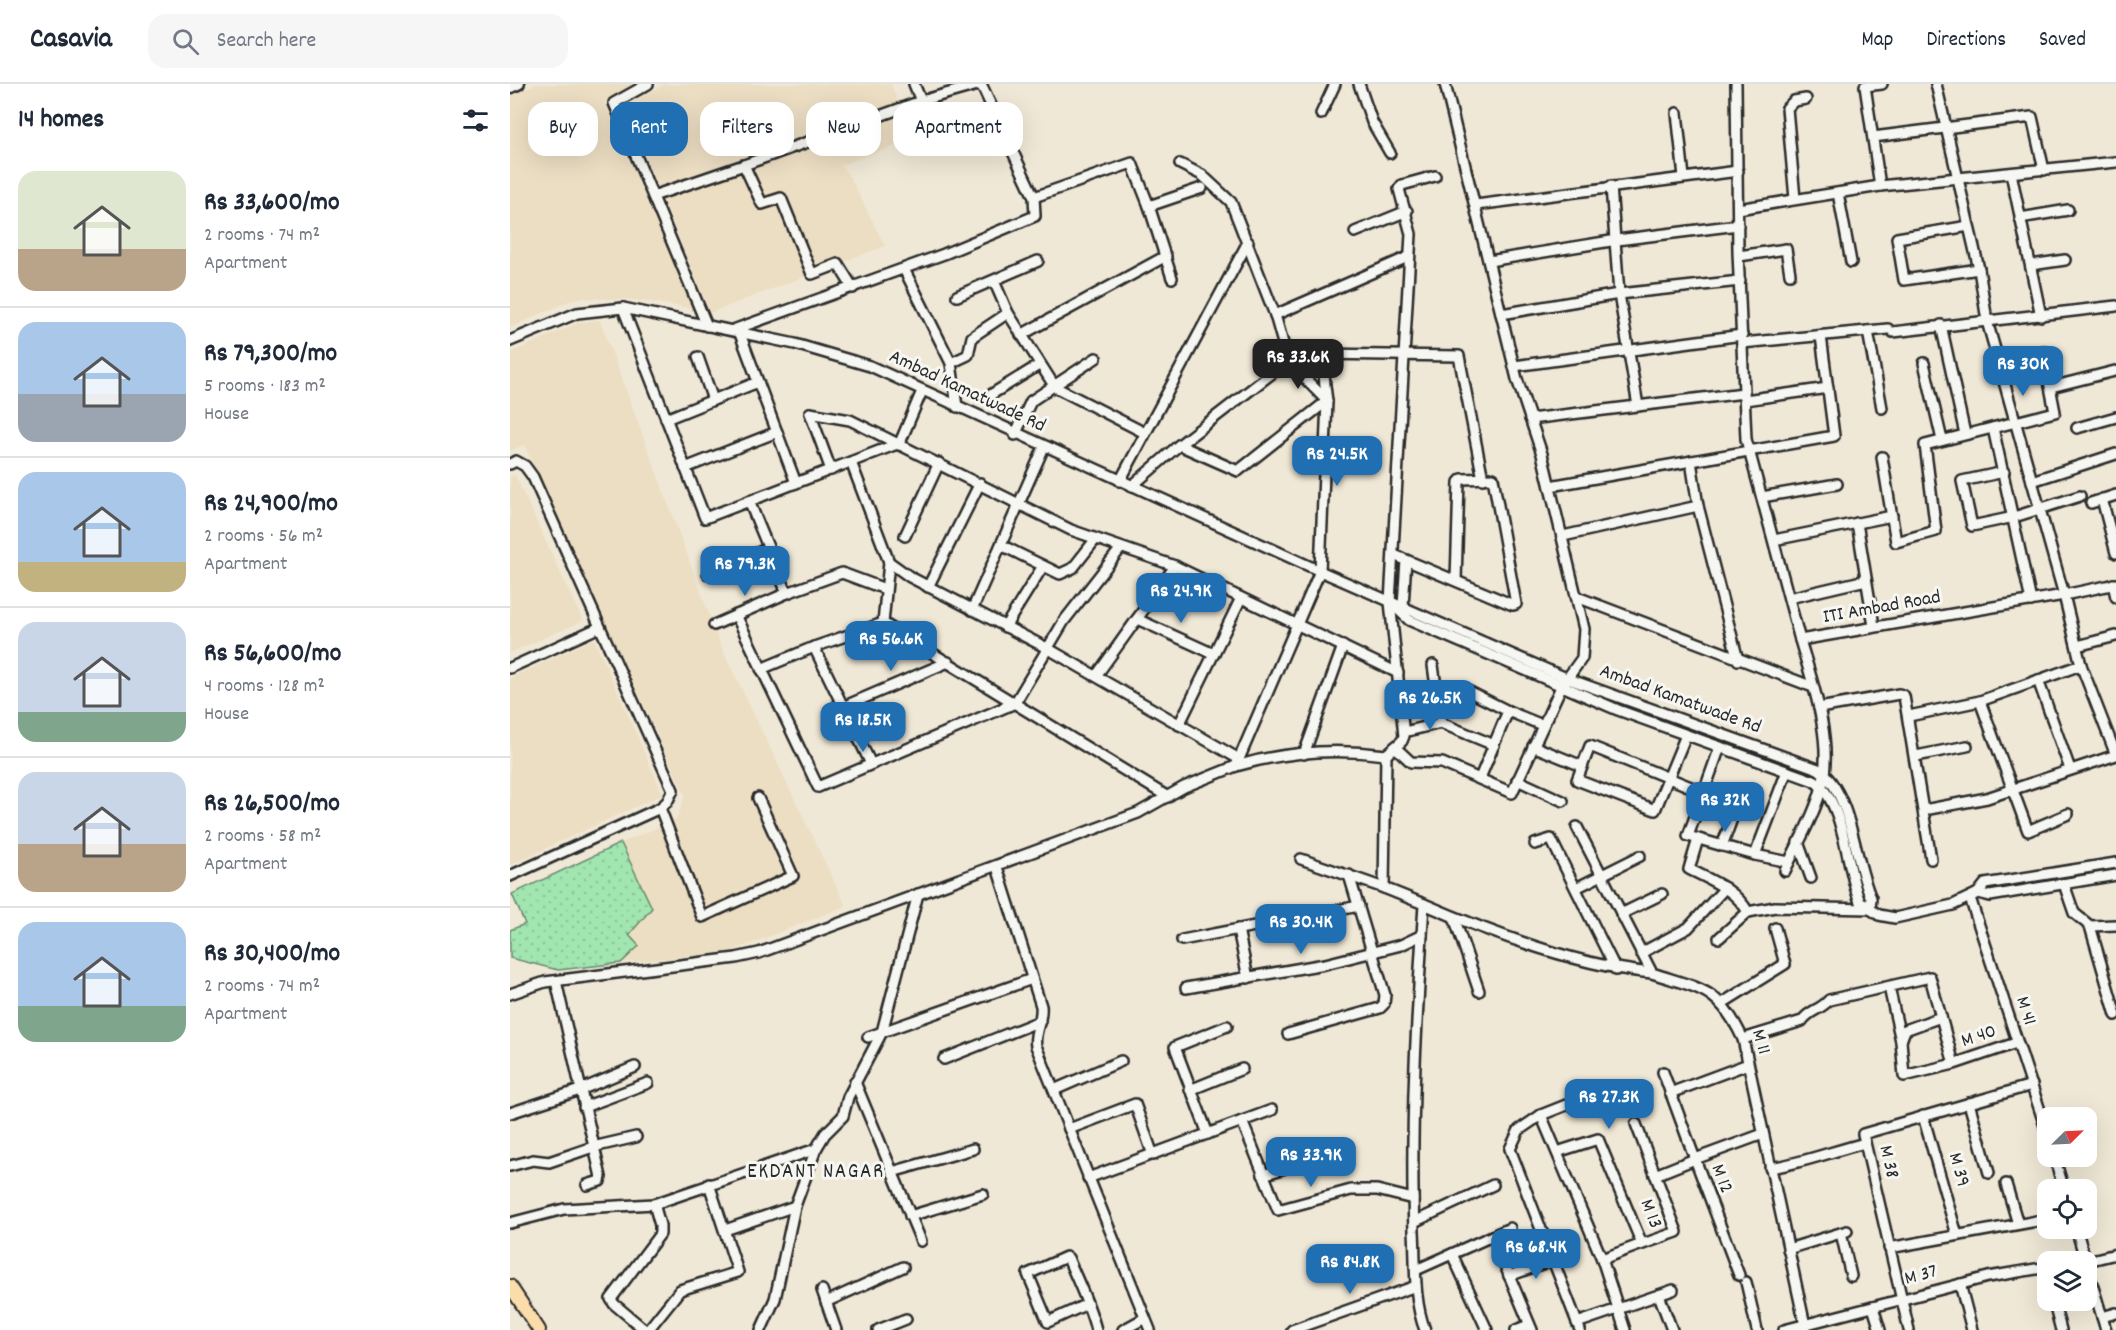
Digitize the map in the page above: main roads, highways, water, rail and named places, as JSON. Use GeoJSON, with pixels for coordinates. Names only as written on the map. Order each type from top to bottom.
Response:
{"type":"FeatureCollection","features":[{"type":"Feature","properties":{"kind":"main road"},"geometry":{"type":"LineString","coordinates":[[510,1286],[539,1330]]}},
{"type":"Feature","properties":{"kind":"district","name":"EKDANT NAGAR"},"geometry":{"type":"Point","coordinates":[816,1173]}}]}
